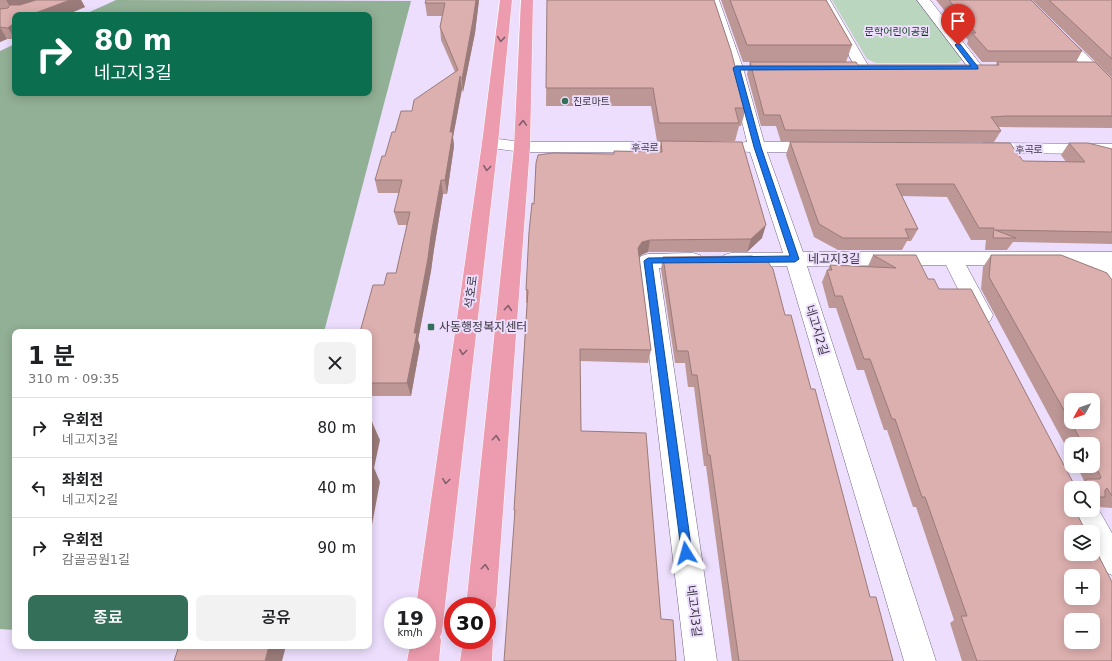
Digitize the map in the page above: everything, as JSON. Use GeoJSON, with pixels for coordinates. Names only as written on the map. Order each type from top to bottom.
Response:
{"type":"FeatureCollection","features":[{"type":"Feature","properties":{"kind":"main road","name":"석호로"},"geometry":{"type":"LineString","coordinates":[[432,597],[490,143],[506,0]]}},
{"type":"Feature","properties":{"kind":"main road"},"geometry":{"type":"LineString","coordinates":[[482,597],[522,147],[527,0]]}},
{"type":"Feature","properties":{"kind":"main road"},"geometry":{"type":"LineString","coordinates":[[423,661],[425,649]]}},
{"type":"Feature","properties":{"kind":"main road"},"geometry":{"type":"LineString","coordinates":[[476,661],[477,649]]}},
{"type":"Feature","properties":{"kind":"street","name":"네고지2길"},"geometry":{"type":"LineString","coordinates":[[713,0],[744,68],[757,147],[795,259],[920,661]]}},
{"type":"Feature","properties":{"kind":"street"},"geometry":{"type":"LineString","coordinates":[[824,0],[862,67]]}},
{"type":"Feature","properties":{"kind":"street"},"geometry":{"type":"LineString","coordinates":[[923,0],[976,68]]}},
{"type":"Feature","properties":{"kind":"street"},"geometry":{"type":"LineString","coordinates":[[1023,0],[1112,88]]}},
{"type":"Feature","properties":{"kind":"street"},"geometry":{"type":"LineString","coordinates":[[846,67],[877,67]]}},
{"type":"Feature","properties":{"kind":"street"},"geometry":{"type":"LineString","coordinates":[[961,68],[991,68]]}},
{"type":"Feature","properties":{"kind":"street"},"geometry":{"type":"LineString","coordinates":[[1076,68],[1091,68]]}},
{"type":"Feature","properties":{"kind":"street","name":"후곡로"},"geometry":{"type":"LineString","coordinates":[[490,143],[522,147],[836,147]]}},
{"type":"Feature","properties":{"kind":"street","name":"후곡로"},"geometry":{"type":"LineString","coordinates":[[970,148],[1112,149]]}},
{"type":"Feature","properties":{"kind":"street"},"geometry":{"type":"LineString","coordinates":[[952,258],[993,335]]}},
{"type":"Feature","properties":{"kind":"street","name":"네고지3길"},"geometry":{"type":"LineString","coordinates":[[700,661],[648,261],[952,258],[1105,259]]}},
{"type":"Feature","properties":{"kind":"street"},"geometry":{"type":"LineString","coordinates":[[1105,259],[1112,279]]}},
{"type":"Feature","properties":{"kind":"street"},"geometry":{"type":"LineString","coordinates":[[1089,517],[1112,561]]}},
{"type":"Feature","properties":{"kind":"green space"},"geometry":{"type":"Polygon","coordinates":[[[116,0],[411,1],[325,329],[12,329],[12,630],[0,629],[0,51],[12,45],[12,96],[372,96],[372,12],[90,12],[116,0]]]}},
{"type":"Feature","properties":{"kind":"green space","name":"문학어린이공원"},"geometry":{"type":"Polygon","coordinates":[[[832,0],[916,0],[963,59],[958,63],[876,63],[867,59],[832,0]]]}},
{"type":"Feature","properties":{"kind":"building"},"geometry":{"type":"Polygon","coordinates":[[[36,0],[70,0],[38,12],[12,12],[12,25],[8,28],[0,27],[0,9],[8,8],[10,5],[20,5],[36,0]]]}},
{"type":"Feature","properties":{"kind":"building"},"geometry":{"type":"Polygon","coordinates":[[[426,0],[476,0],[462,79],[460,76],[450,132],[453,132],[445,180],[441,180],[431,235],[414,333],[417,333],[407,383],[372,383],[372,329],[361,329],[373,285],[384,285],[387,273],[396,273],[410,212],[394,212],[402,180],[375,180],[382,156],[385,156],[392,132],[395,132],[401,111],[412,111],[414,100],[458,70],[440,27],[445,3],[425,3],[426,0]]]}},
{"type":"Feature","properties":{"kind":"building"},"geometry":{"type":"Polygon","coordinates":[[[547,0],[714,0],[731,51],[746,108],[735,108],[739,123],[659,123],[653,88],[546,88],[547,0]]]}},
{"type":"Feature","properties":{"kind":"building"},"geometry":{"type":"Polygon","coordinates":[[[730,0],[826,0],[852,45],[747,45],[730,0]]]}},
{"type":"Feature","properties":{"kind":"building"},"geometry":{"type":"Polygon","coordinates":[[[949,0],[1031,0],[1082,51],[988,51],[972,33],[976,33],[949,0]]]}},
{"type":"Feature","properties":{"kind":"building"},"geometry":{"type":"Polygon","coordinates":[[[1049,0],[1112,0],[1112,59],[1049,0]]]}},
{"type":"Feature","properties":{"kind":"building"},"geometry":{"type":"Polygon","coordinates":[[[750,62],[856,62],[858,65],[999,65],[997,62],[1095,62],[1112,79],[1112,116],[991,117],[1001,131],[785,130],[780,115],[764,115],[750,62]]]}},
{"type":"Feature","properties":{"kind":"building"},"geometry":{"type":"Polygon","coordinates":[[[661,141],[742,142],[766,225],[751,239],[650,240],[642,242],[638,248],[651,350],[580,349],[581,431],[646,433],[661,619],[673,620],[676,661],[504,661],[515,510],[528,290],[526,290],[529,232],[532,203],[534,204],[536,163],[538,155],[553,153],[614,154],[614,151],[662,152],[661,141]]]}},
{"type":"Feature","properties":{"kind":"building"},"geometry":{"type":"Polygon","coordinates":[[[790,142],[1010,143],[1023,161],[1085,162],[1069,143],[1088,143],[1112,149],[1112,232],[995,230],[1016,238],[993,238],[994,228],[979,228],[954,184],[896,184],[918,229],[905,229],[909,238],[843,238],[819,224],[790,142]]]}},
{"type":"Feature","properties":{"kind":"building"},"geometry":{"type":"Polygon","coordinates":[[[873,255],[916,255],[928,279],[934,279],[939,289],[971,289],[1064,465],[1064,473],[1068,473],[1072,481],[1064,481],[1064,517],[1078,517],[1082,525],[1064,525],[1064,561],[1100,561],[1100,559],[1112,582],[1112,661],[977,661],[961,616],[967,616],[925,497],[922,497],[895,419],[892,419],[870,359],[864,359],[842,296],[835,296],[827,270],[832,270],[830,265],[896,268],[873,255]]]}},
{"type":"Feature","properties":{"kind":"building"},"geometry":{"type":"Polygon","coordinates":[[[991,255],[1061,255],[1107,273],[1112,280],[1112,496],[1107,488],[1105,490],[1105,497],[1100,497],[1100,481],[1086,481],[1086,479],[1100,479],[1101,477],[1099,473],[1100,437],[1079,437],[1075,429],[1100,429],[1100,393],[1064,393],[1064,410],[989,277],[991,255]]]}},
{"type":"Feature","properties":{"kind":"building"},"geometry":{"type":"Polygon","coordinates":[[[752,256],[768,262],[773,269],[785,315],[791,315],[811,389],[815,389],[870,597],[876,597],[893,661],[739,661],[710,455],[708,455],[697,375],[692,375],[688,351],[677,351],[663,257],[752,256]]]}},
{"type":"Feature","properties":{"kind":"building"},"geometry":{"type":"Polygon","coordinates":[[[178,649],[268,649],[265,661],[174,661],[178,649]]]}},
{"type":"Feature","properties":{"kind":"place","name":"진로마트"},"geometry":{"type":"Point","coordinates":[565,101]}},
{"type":"Feature","properties":{"kind":"place","name":"사동행정복지센터"},"geometry":{"type":"Point","coordinates":[431,327]}},
{"type":"Feature","properties":{"kind":"route"},"geometry":{"type":"LineString","coordinates":[[686,553],[648,261],[795,259],[757,147],[736,68],[976,68],[958,45]]}}]}
